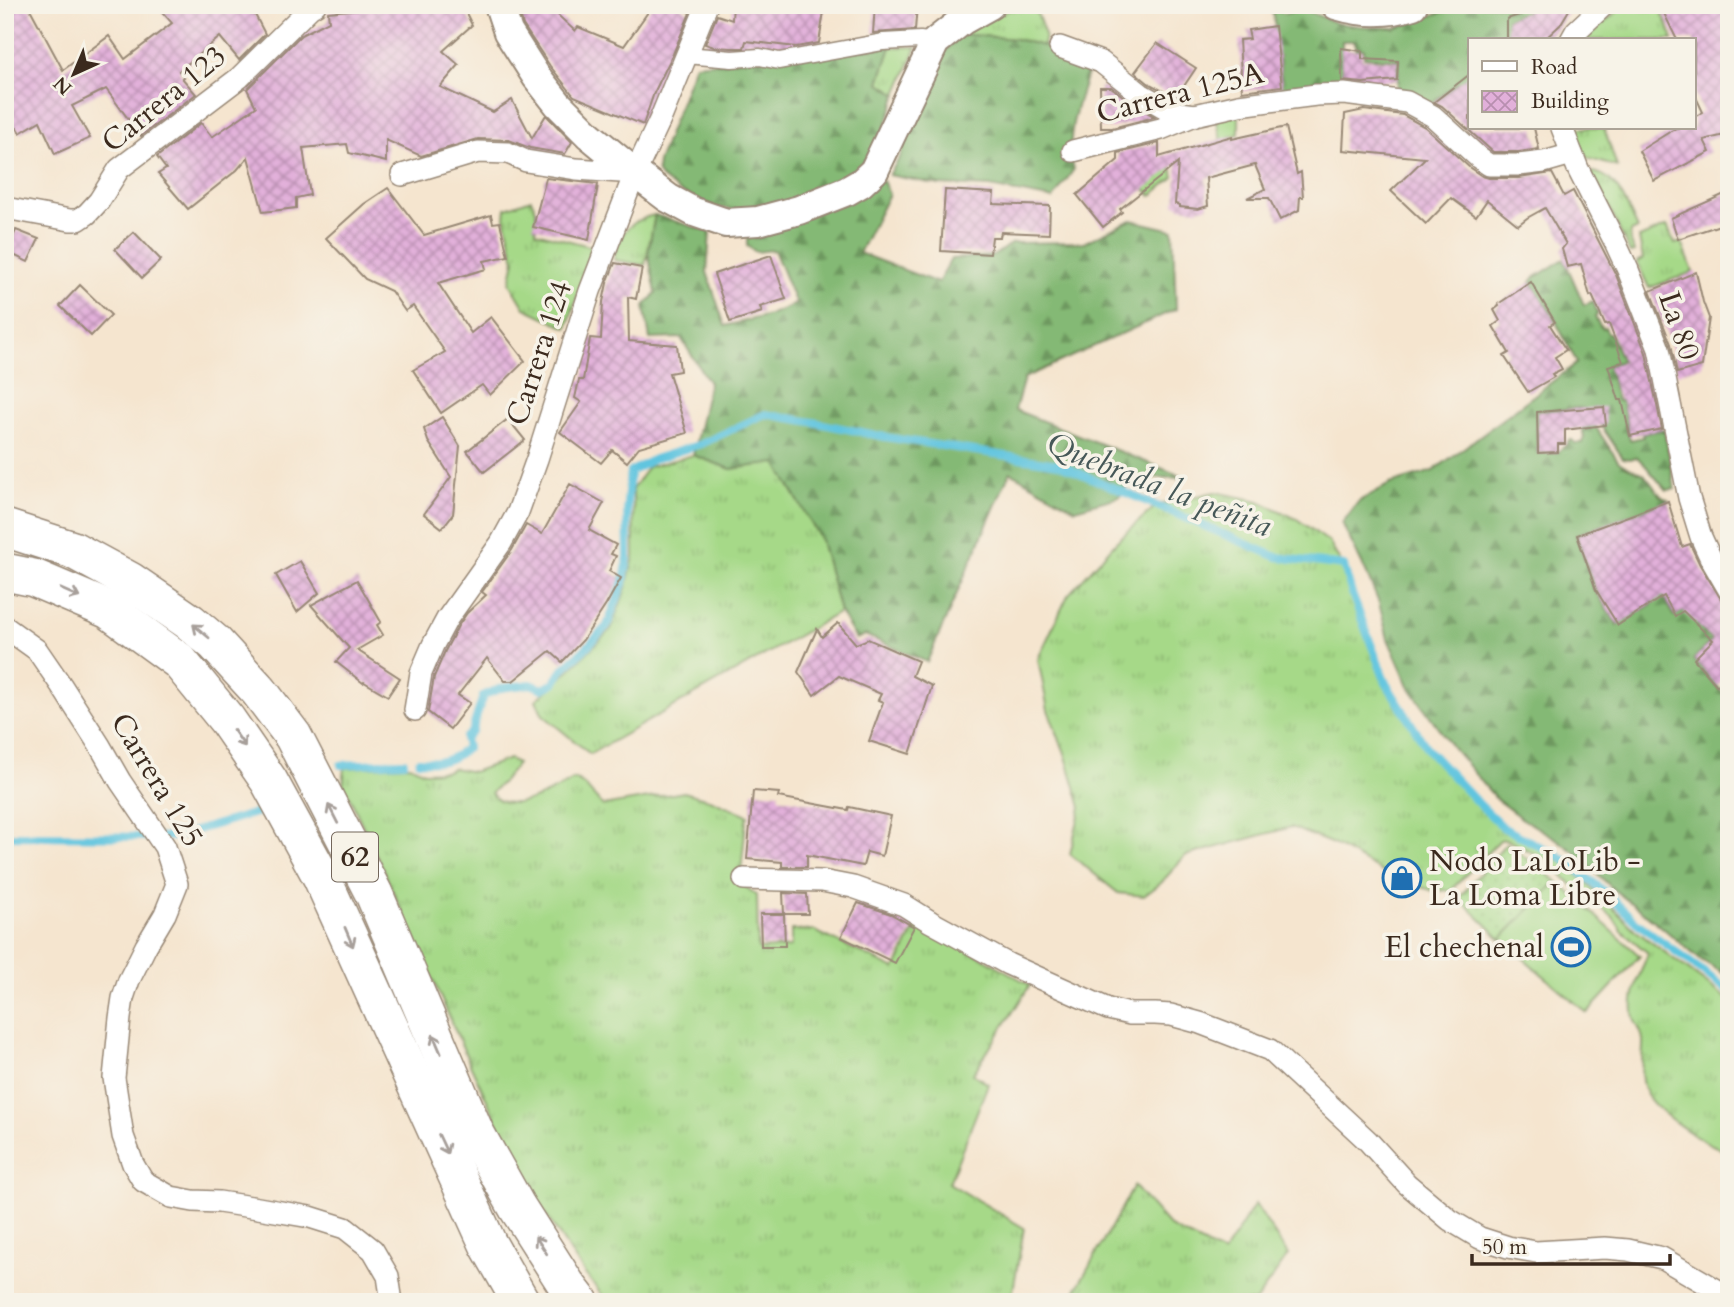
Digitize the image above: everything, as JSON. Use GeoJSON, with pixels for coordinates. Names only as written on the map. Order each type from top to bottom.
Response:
{"type":"FeatureCollection","features":[{"type":"Feature","properties":{"kind":"highway","name":"62"},"geometry":{"type":"LineString","coordinates":[[5,528],[73,550],[130,581],[190,622],[215,643],[259,691],[293,736],[374,894],[475,1132],[517,1207],[580,1302]]}},
{"type":"Feature","properties":{"kind":"highway","name":"62"},"geometry":{"type":"LineString","coordinates":[[5,572],[34,578],[109,610],[179,661],[227,720],[269,781],[322,878],[488,1244],[521,1302]]}},
{"type":"Feature","properties":{"kind":"street","name":"Carrera 123"},"geometry":{"type":"LineString","coordinates":[[5,208],[78,220],[99,201],[119,169],[239,78],[315,5]]}},
{"type":"Feature","properties":{"kind":"street"},"geometry":{"type":"LineString","coordinates":[[499,5],[508,32],[536,76],[558,104],[589,135],[668,198],[694,212],[726,223],[758,221],[799,210],[861,183],[874,171],[935,42],[963,20],[990,5]]}},
{"type":"Feature","properties":{"kind":"street","name":"Carrera 124"},"geometry":{"type":"LineString","coordinates":[[415,710],[421,673],[433,645],[447,619],[501,543],[518,512],[590,291],[635,173],[660,120],[707,5]]}},
{"type":"Feature","properties":{"kind":"street"},"geometry":{"type":"LineString","coordinates":[[1336,5],[1355,11],[1381,12],[1413,5]]}},
{"type":"Feature","properties":{"kind":"street"},"geometry":{"type":"LineString","coordinates":[[1572,38],[1604,5]]}},
{"type":"Feature","properties":{"kind":"street"},"geometry":{"type":"LineString","coordinates":[[686,55],[732,59],[760,57],[779,61],[883,42],[935,42]]}},
{"type":"Feature","properties":{"kind":"street"},"geometry":{"type":"LineString","coordinates":[[1060,47],[1101,62],[1141,94],[1167,108],[1195,115]]}},
{"type":"Feature","properties":{"kind":"street","name":"Carrera 125A"},"geometry":{"type":"LineString","coordinates":[[1073,151],[1161,129],[1195,115],[1250,103],[1344,94],[1407,102],[1421,108],[1489,164],[1519,165],[1572,155]]}},
{"type":"Feature","properties":{"kind":"street","name":"La 80"},"geometry":{"type":"LineString","coordinates":[[1563,130],[1572,155],[1615,242],[1659,349],[1689,498],[1701,537],[1729,590]]}},
{"type":"Feature","properties":{"kind":"street"},"geometry":{"type":"LineString","coordinates":[[402,175],[478,152],[508,153],[526,161],[576,169],[635,173]]}},
{"type":"Feature","properties":{"kind":"street","name":"Carrera 125"},"geometry":{"type":"LineString","coordinates":[[5,627],[37,650],[120,781],[166,847],[177,884],[165,914],[129,980],[122,1008],[114,1079],[123,1136],[133,1164],[143,1181],[171,1197],[310,1217],[345,1228],[373,1250],[388,1276],[392,1302]]}},
{"type":"Feature","properties":{"kind":"street"},"geometry":{"type":"LineString","coordinates":[[744,878],[822,881],[853,887],[904,905],[1008,964],[1108,1009],[1130,1014],[1171,1015],[1200,1023],[1270,1050],[1368,1141],[1407,1184],[1450,1220],[1480,1238],[1536,1252],[1605,1248],[1662,1258],[1729,1297]]}},
{"type":"Feature","properties":{"kind":"green space"},"geometry":{"type":"Polygon","coordinates":[[[1023,5],[1034,5],[1045,35],[1043,46],[1016,39],[960,34],[987,18],[1023,5]]]}},
{"type":"Feature","properties":{"kind":"green space"},"geometry":{"type":"Polygon","coordinates":[[[1457,5],[1525,5],[1527,11],[1507,19],[1508,38],[1468,38],[1468,80],[1457,83],[1429,105],[1397,94],[1399,60],[1364,57],[1364,49],[1356,49],[1355,41],[1342,41],[1342,87],[1282,91],[1279,56],[1264,55],[1275,26],[1271,6],[1285,14],[1297,10],[1298,7],[1336,23],[1394,28],[1457,5]]]}},
{"type":"Feature","properties":{"kind":"green space"},"geometry":{"type":"Polygon","coordinates":[[[1625,5],[1658,5],[1672,38],[1585,38],[1625,5]]]}},
{"type":"Feature","properties":{"kind":"green space"},"geometry":{"type":"Polygon","coordinates":[[[960,34],[1016,39],[1063,51],[1091,63],[1072,130],[1071,157],[1074,169],[1053,199],[990,187],[940,185],[889,175],[900,157],[930,68],[960,34]]]}},
{"type":"Feature","properties":{"kind":"green space"},"geometry":{"type":"Polygon","coordinates":[[[891,47],[917,47],[897,94],[879,83],[891,47]]]}},
{"type":"Feature","properties":{"kind":"green space"},"geometry":{"type":"Polygon","coordinates":[[[891,47],[879,82],[897,94],[883,133],[858,170],[795,201],[739,210],[715,207],[680,192],[661,178],[657,171],[695,64],[891,47]]]}},
{"type":"Feature","properties":{"kind":"green space"},"geometry":{"type":"Polygon","coordinates":[[[1239,114],[1239,134],[1221,140],[1216,117],[1239,114]]]}},
{"type":"Feature","properties":{"kind":"green space"},"geometry":{"type":"Polygon","coordinates":[[[1574,130],[1605,130],[1617,167],[1587,158],[1574,130]]]}},
{"type":"Feature","properties":{"kind":"green space"},"geometry":{"type":"Polygon","coordinates":[[[1170,157],[1174,177],[1151,196],[1140,183],[1170,157]]]}},
{"type":"Feature","properties":{"kind":"green space"},"geometry":{"type":"Polygon","coordinates":[[[1590,172],[1607,178],[1626,202],[1638,229],[1631,232],[1634,252],[1630,253],[1590,172]]]}},
{"type":"Feature","properties":{"kind":"green space"},"geometry":{"type":"Polygon","coordinates":[[[883,181],[889,194],[859,253],[938,283],[951,259],[993,256],[1012,243],[1085,242],[1131,220],[1173,230],[1176,309],[1024,378],[1015,410],[1186,478],[1132,477],[1119,497],[1075,509],[1010,472],[927,662],[865,635],[856,639],[840,612],[821,540],[776,463],[731,469],[693,455],[709,383],[681,338],[650,339],[644,306],[656,293],[648,253],[655,215],[710,232],[707,272],[725,326],[769,315],[796,304],[774,250],[756,252],[747,246],[747,236],[756,230],[883,181]]]}},
{"type":"Feature","properties":{"kind":"green space"},"geometry":{"type":"Polygon","coordinates":[[[531,199],[536,210],[536,232],[597,248],[567,328],[525,308],[510,283],[515,260],[505,218],[506,208],[531,199]]]}},
{"type":"Feature","properties":{"kind":"green space"},"geometry":{"type":"Polygon","coordinates":[[[655,215],[645,265],[614,260],[617,244],[624,232],[638,221],[655,215]]]}},
{"type":"Feature","properties":{"kind":"green space"},"geometry":{"type":"Polygon","coordinates":[[[1667,226],[1675,244],[1682,242],[1693,272],[1649,288],[1637,262],[1643,259],[1639,238],[1667,226]]]}},
{"type":"Feature","properties":{"kind":"green space"},"geometry":{"type":"Polygon","coordinates":[[[1564,259],[1584,305],[1593,301],[1598,314],[1595,317],[1600,326],[1610,333],[1622,361],[1608,366],[1617,401],[1622,400],[1630,440],[1664,429],[1675,489],[1666,490],[1637,457],[1623,458],[1591,411],[1580,408],[1537,411],[1537,453],[1558,452],[1569,440],[1583,443],[1582,426],[1591,420],[1619,462],[1644,474],[1661,496],[1669,501],[1576,535],[1593,587],[1617,625],[1652,604],[1629,567],[1665,595],[1674,616],[1696,604],[1697,625],[1712,640],[1694,659],[1729,700],[1729,977],[1698,958],[1614,890],[1578,855],[1497,800],[1452,747],[1410,688],[1388,639],[1379,603],[1342,523],[1359,501],[1390,484],[1433,471],[1577,363],[1531,282],[1564,259]]]}},
{"type":"Feature","properties":{"kind":"green space"},"geometry":{"type":"Polygon","coordinates":[[[693,455],[731,469],[776,462],[821,540],[840,612],[590,754],[543,715],[536,700],[611,629],[634,557],[633,488],[648,467],[693,455]]]}},
{"type":"Feature","properties":{"kind":"green space"},"geometry":{"type":"Polygon","coordinates":[[[1215,492],[1259,501],[1297,519],[1329,542],[1342,565],[1350,596],[1384,685],[1427,752],[1503,830],[1570,868],[1635,930],[1729,1000],[1729,1152],[1694,1135],[1668,1117],[1644,1089],[1641,1071],[1643,1040],[1635,1021],[1633,1004],[1636,986],[1648,953],[1622,931],[1613,917],[1575,888],[1549,861],[1505,839],[1500,840],[1451,890],[1434,891],[1393,878],[1333,844],[1291,827],[1185,856],[1161,883],[1144,896],[1118,893],[1070,854],[1081,807],[1065,753],[1048,710],[1038,659],[1068,595],[1117,541],[1157,505],[1215,492]]]}},
{"type":"Feature","properties":{"kind":"green space"},"geometry":{"type":"Polygon","coordinates":[[[509,759],[517,764],[491,793],[499,800],[509,803],[532,800],[575,779],[603,806],[684,792],[748,815],[740,883],[757,895],[758,949],[791,947],[791,930],[815,931],[895,969],[919,921],[1030,985],[973,1074],[988,1084],[949,1183],[1024,1228],[1011,1302],[608,1302],[585,1274],[528,1188],[343,783],[345,768],[410,765],[424,772],[447,771],[453,768],[473,772],[509,759]]]}},
{"type":"Feature","properties":{"kind":"green space"},"geometry":{"type":"Polygon","coordinates":[[[1506,843],[1557,881],[1501,939],[1459,898],[1506,843]]]}},
{"type":"Feature","properties":{"kind":"green space","name":"El chechenal"},"geometry":{"type":"Polygon","coordinates":[[[1557,881],[1640,956],[1587,1013],[1501,939],[1557,881]]]}},
{"type":"Feature","properties":{"kind":"green space"},"geometry":{"type":"Polygon","coordinates":[[[1134,1186],[1170,1227],[1223,1254],[1255,1204],[1288,1255],[1255,1302],[1069,1302],[1134,1186]]]}},
{"type":"Feature","properties":{"kind":"building"},"geometry":{"type":"Polygon","coordinates":[[[5,5],[28,5],[63,70],[109,36],[125,59],[172,23],[156,5],[250,5],[265,34],[239,60],[220,37],[179,71],[196,94],[141,136],[106,89],[72,106],[90,138],[55,154],[40,121],[20,133],[17,128],[5,133],[5,5]]]}},
{"type":"Feature","properties":{"kind":"building"},"geometry":{"type":"Polygon","coordinates":[[[381,5],[462,5],[472,25],[443,51],[459,65],[440,87],[493,112],[512,100],[532,138],[546,115],[572,142],[565,154],[530,148],[509,140],[478,139],[421,156],[386,140],[386,162],[349,153],[347,144],[303,148],[310,195],[296,198],[296,208],[263,212],[248,157],[237,170],[188,209],[158,174],[166,169],[157,157],[201,123],[212,137],[256,107],[247,89],[301,35],[329,21],[328,12],[381,5]]]}},
{"type":"Feature","properties":{"kind":"building"},"geometry":{"type":"Polygon","coordinates":[[[517,5],[547,5],[575,31],[578,27],[624,46],[653,5],[679,5],[690,13],[654,93],[643,125],[574,96],[523,25],[517,5]]]}},
{"type":"Feature","properties":{"kind":"building"},"geometry":{"type":"Polygon","coordinates":[[[733,5],[825,5],[819,43],[796,47],[746,41],[744,48],[705,44],[717,15],[732,20],[733,5]]]}},
{"type":"Feature","properties":{"kind":"building"},"geometry":{"type":"Polygon","coordinates":[[[875,5],[917,5],[915,30],[873,33],[875,5]]]}},
{"type":"Feature","properties":{"kind":"building"},"geometry":{"type":"Polygon","coordinates":[[[1526,5],[1572,5],[1560,25],[1546,38],[1507,38],[1507,19],[1528,12],[1526,5]]]}},
{"type":"Feature","properties":{"kind":"building"},"geometry":{"type":"Polygon","coordinates":[[[1660,5],[1729,5],[1729,134],[1704,140],[1710,152],[1654,181],[1639,151],[1673,130],[1696,130],[1696,116],[1703,112],[1696,97],[1696,38],[1676,38],[1660,5]]]}},
{"type":"Feature","properties":{"kind":"building"},"geometry":{"type":"Polygon","coordinates":[[[1275,26],[1282,86],[1242,91],[1239,40],[1250,39],[1248,30],[1275,26]]]}},
{"type":"Feature","properties":{"kind":"building"},"geometry":{"type":"Polygon","coordinates":[[[1157,43],[1196,68],[1176,98],[1148,83],[1135,72],[1157,43]]]}},
{"type":"Feature","properties":{"kind":"building"},"geometry":{"type":"Polygon","coordinates":[[[1341,48],[1362,51],[1362,59],[1398,61],[1397,80],[1363,83],[1342,81],[1341,48]]]}},
{"type":"Feature","properties":{"kind":"building"},"geometry":{"type":"Polygon","coordinates":[[[1468,76],[1468,129],[1442,106],[1434,102],[1468,76]]]}},
{"type":"Feature","properties":{"kind":"building"},"geometry":{"type":"Polygon","coordinates":[[[1100,87],[1111,87],[1155,117],[1112,128],[1101,128],[1100,87]]]}},
{"type":"Feature","properties":{"kind":"building"},"geometry":{"type":"Polygon","coordinates":[[[1364,110],[1403,115],[1425,127],[1482,176],[1519,178],[1552,173],[1564,196],[1573,191],[1616,275],[1646,353],[1662,429],[1630,436],[1622,400],[1619,400],[1608,366],[1623,362],[1609,324],[1605,325],[1592,295],[1590,296],[1581,264],[1567,267],[1562,249],[1566,244],[1545,208],[1518,225],[1487,200],[1476,216],[1451,198],[1426,224],[1391,191],[1425,158],[1343,150],[1345,114],[1364,110]]]}},
{"type":"Feature","properties":{"kind":"building"},"geometry":{"type":"Polygon","coordinates":[[[1286,127],[1297,174],[1301,172],[1303,197],[1300,197],[1299,210],[1280,220],[1269,198],[1247,198],[1265,189],[1255,165],[1206,178],[1208,206],[1198,209],[1175,204],[1178,163],[1120,209],[1122,212],[1103,227],[1077,195],[1118,160],[1118,153],[1159,143],[1159,157],[1232,136],[1232,139],[1286,127]]]}},
{"type":"Feature","properties":{"kind":"building"},"geometry":{"type":"Polygon","coordinates":[[[1469,130],[1534,130],[1539,149],[1493,152],[1469,130]]]}},
{"type":"Feature","properties":{"kind":"building"},"geometry":{"type":"Polygon","coordinates":[[[546,178],[598,184],[589,240],[533,227],[546,178]]]}},
{"type":"Feature","properties":{"kind":"building"},"geometry":{"type":"Polygon","coordinates":[[[388,188],[424,235],[491,215],[493,223],[500,222],[508,256],[484,261],[486,269],[438,283],[471,333],[491,317],[525,361],[490,395],[482,385],[441,413],[413,370],[445,352],[413,306],[405,311],[391,291],[365,279],[326,238],[364,204],[388,188]]]}},
{"type":"Feature","properties":{"kind":"building"},"geometry":{"type":"Polygon","coordinates":[[[945,190],[994,193],[993,204],[1050,206],[1049,234],[1001,232],[1000,237],[992,237],[990,254],[941,251],[945,190]]]}},
{"type":"Feature","properties":{"kind":"building"},"geometry":{"type":"Polygon","coordinates":[[[1729,192],[1729,222],[1678,239],[1671,218],[1729,192]]]}},
{"type":"Feature","properties":{"kind":"building"},"geometry":{"type":"Polygon","coordinates":[[[16,230],[39,239],[28,262],[7,252],[16,230]]]}},
{"type":"Feature","properties":{"kind":"building"},"geometry":{"type":"Polygon","coordinates":[[[134,232],[161,260],[142,278],[115,249],[134,232]]]}},
{"type":"Feature","properties":{"kind":"building"},"geometry":{"type":"Polygon","coordinates":[[[771,255],[786,299],[760,307],[762,312],[730,322],[714,274],[771,255]]]}},
{"type":"Feature","properties":{"kind":"building"},"geometry":{"type":"Polygon","coordinates":[[[615,263],[642,268],[636,299],[628,297],[629,341],[677,345],[680,371],[669,373],[687,433],[639,447],[627,462],[612,450],[601,463],[560,432],[581,402],[575,398],[579,380],[583,380],[590,338],[601,339],[603,302],[615,263]]]}},
{"type":"Feature","properties":{"kind":"building"},"geometry":{"type":"Polygon","coordinates":[[[1696,272],[1709,318],[1702,366],[1677,373],[1671,344],[1650,291],[1696,272]]]}},
{"type":"Feature","properties":{"kind":"building"},"geometry":{"type":"Polygon","coordinates":[[[1531,282],[1555,322],[1550,325],[1566,350],[1555,357],[1562,369],[1552,374],[1554,377],[1528,392],[1504,356],[1509,353],[1493,326],[1500,321],[1494,310],[1498,304],[1531,282]]]}},
{"type":"Feature","properties":{"kind":"building"},"geometry":{"type":"Polygon","coordinates":[[[80,285],[111,315],[91,336],[60,306],[80,285]]]}},
{"type":"Feature","properties":{"kind":"building"},"geometry":{"type":"Polygon","coordinates":[[[1604,407],[1606,425],[1565,430],[1565,444],[1558,444],[1558,452],[1538,453],[1537,412],[1604,407]]]}},
{"type":"Feature","properties":{"kind":"building"},"geometry":{"type":"Polygon","coordinates":[[[442,417],[460,446],[453,514],[442,528],[424,514],[451,477],[428,441],[424,429],[442,417]]]}},
{"type":"Feature","properties":{"kind":"building"},"geometry":{"type":"Polygon","coordinates":[[[508,419],[525,440],[484,472],[467,451],[508,419]]]}},
{"type":"Feature","properties":{"kind":"building"},"geometry":{"type":"Polygon","coordinates":[[[570,484],[604,503],[589,530],[616,545],[611,554],[616,556],[609,571],[621,578],[583,640],[562,662],[550,651],[513,681],[505,681],[487,658],[458,695],[470,703],[450,729],[428,712],[434,677],[445,651],[467,613],[486,595],[482,592],[526,525],[542,534],[570,484]]]}},
{"type":"Feature","properties":{"kind":"building"},"geometry":{"type":"Polygon","coordinates":[[[1668,501],[1682,547],[1690,544],[1729,612],[1729,674],[1717,686],[1694,659],[1713,640],[1683,611],[1675,616],[1664,596],[1618,625],[1596,590],[1577,535],[1668,501]]]}},
{"type":"Feature","properties":{"kind":"building"},"geometry":{"type":"Polygon","coordinates":[[[300,561],[319,593],[297,612],[276,575],[300,561]]]}},
{"type":"Feature","properties":{"kind":"building"},"geometry":{"type":"Polygon","coordinates":[[[357,580],[381,622],[377,625],[383,635],[357,650],[400,678],[388,696],[363,683],[336,662],[349,648],[311,605],[357,580]]]}},
{"type":"Feature","properties":{"kind":"building"},"geometry":{"type":"Polygon","coordinates":[[[838,623],[856,644],[868,639],[918,661],[912,676],[932,686],[910,754],[869,741],[883,702],[878,700],[881,694],[839,676],[814,695],[798,672],[817,629],[822,637],[838,623]]]}},
{"type":"Feature","properties":{"kind":"building"},"geometry":{"type":"Polygon","coordinates":[[[753,791],[779,793],[778,797],[891,816],[882,856],[867,852],[863,866],[807,855],[807,867],[782,867],[782,862],[747,859],[753,791]]]}},
{"type":"Feature","properties":{"kind":"building"},"geometry":{"type":"Polygon","coordinates":[[[783,893],[807,894],[808,914],[784,914],[783,893]]]}},
{"type":"Feature","properties":{"kind":"building"},"geometry":{"type":"Polygon","coordinates":[[[858,903],[891,914],[914,927],[895,963],[841,937],[858,903]]]}},
{"type":"Feature","properties":{"kind":"building"},"geometry":{"type":"Polygon","coordinates":[[[760,914],[784,914],[785,946],[761,946],[760,914]]]}},
{"type":"Feature","properties":{"kind":"waterway","name":"Quebrada la peñita"},"geometry":{"type":"LineString","coordinates":[[419,761],[434,762],[455,757],[467,748],[465,738],[472,731],[483,696],[501,688],[531,684],[543,689],[554,683],[564,668],[607,626],[624,581],[628,557],[627,502],[630,472],[654,459],[701,444],[765,414],[885,437],[1058,464],[1277,557],[1344,566],[1386,683],[1428,750],[1504,828],[1561,857],[1605,892],[1636,922],[1729,991]]}},
{"type":"Feature","properties":{"kind":"waterway","name":"Quebrada la peñita"},"geometry":{"type":"LineString","coordinates":[[341,765],[404,762]]}},
{"type":"Feature","properties":{"kind":"waterway","name":"Quebrada la peñita"},"geometry":{"type":"LineString","coordinates":[[5,836],[174,837],[266,810]]}},
{"type":"Feature","properties":{"kind":"place","name":"Nodo LaLoLib - La Loma Libre"},"geometry":{"type":"Point","coordinates":[1402,878]}},
{"type":"Feature","properties":{"kind":"place","name":"El chechenal"},"geometry":{"type":"Point","coordinates":[1571,947]}}]}
